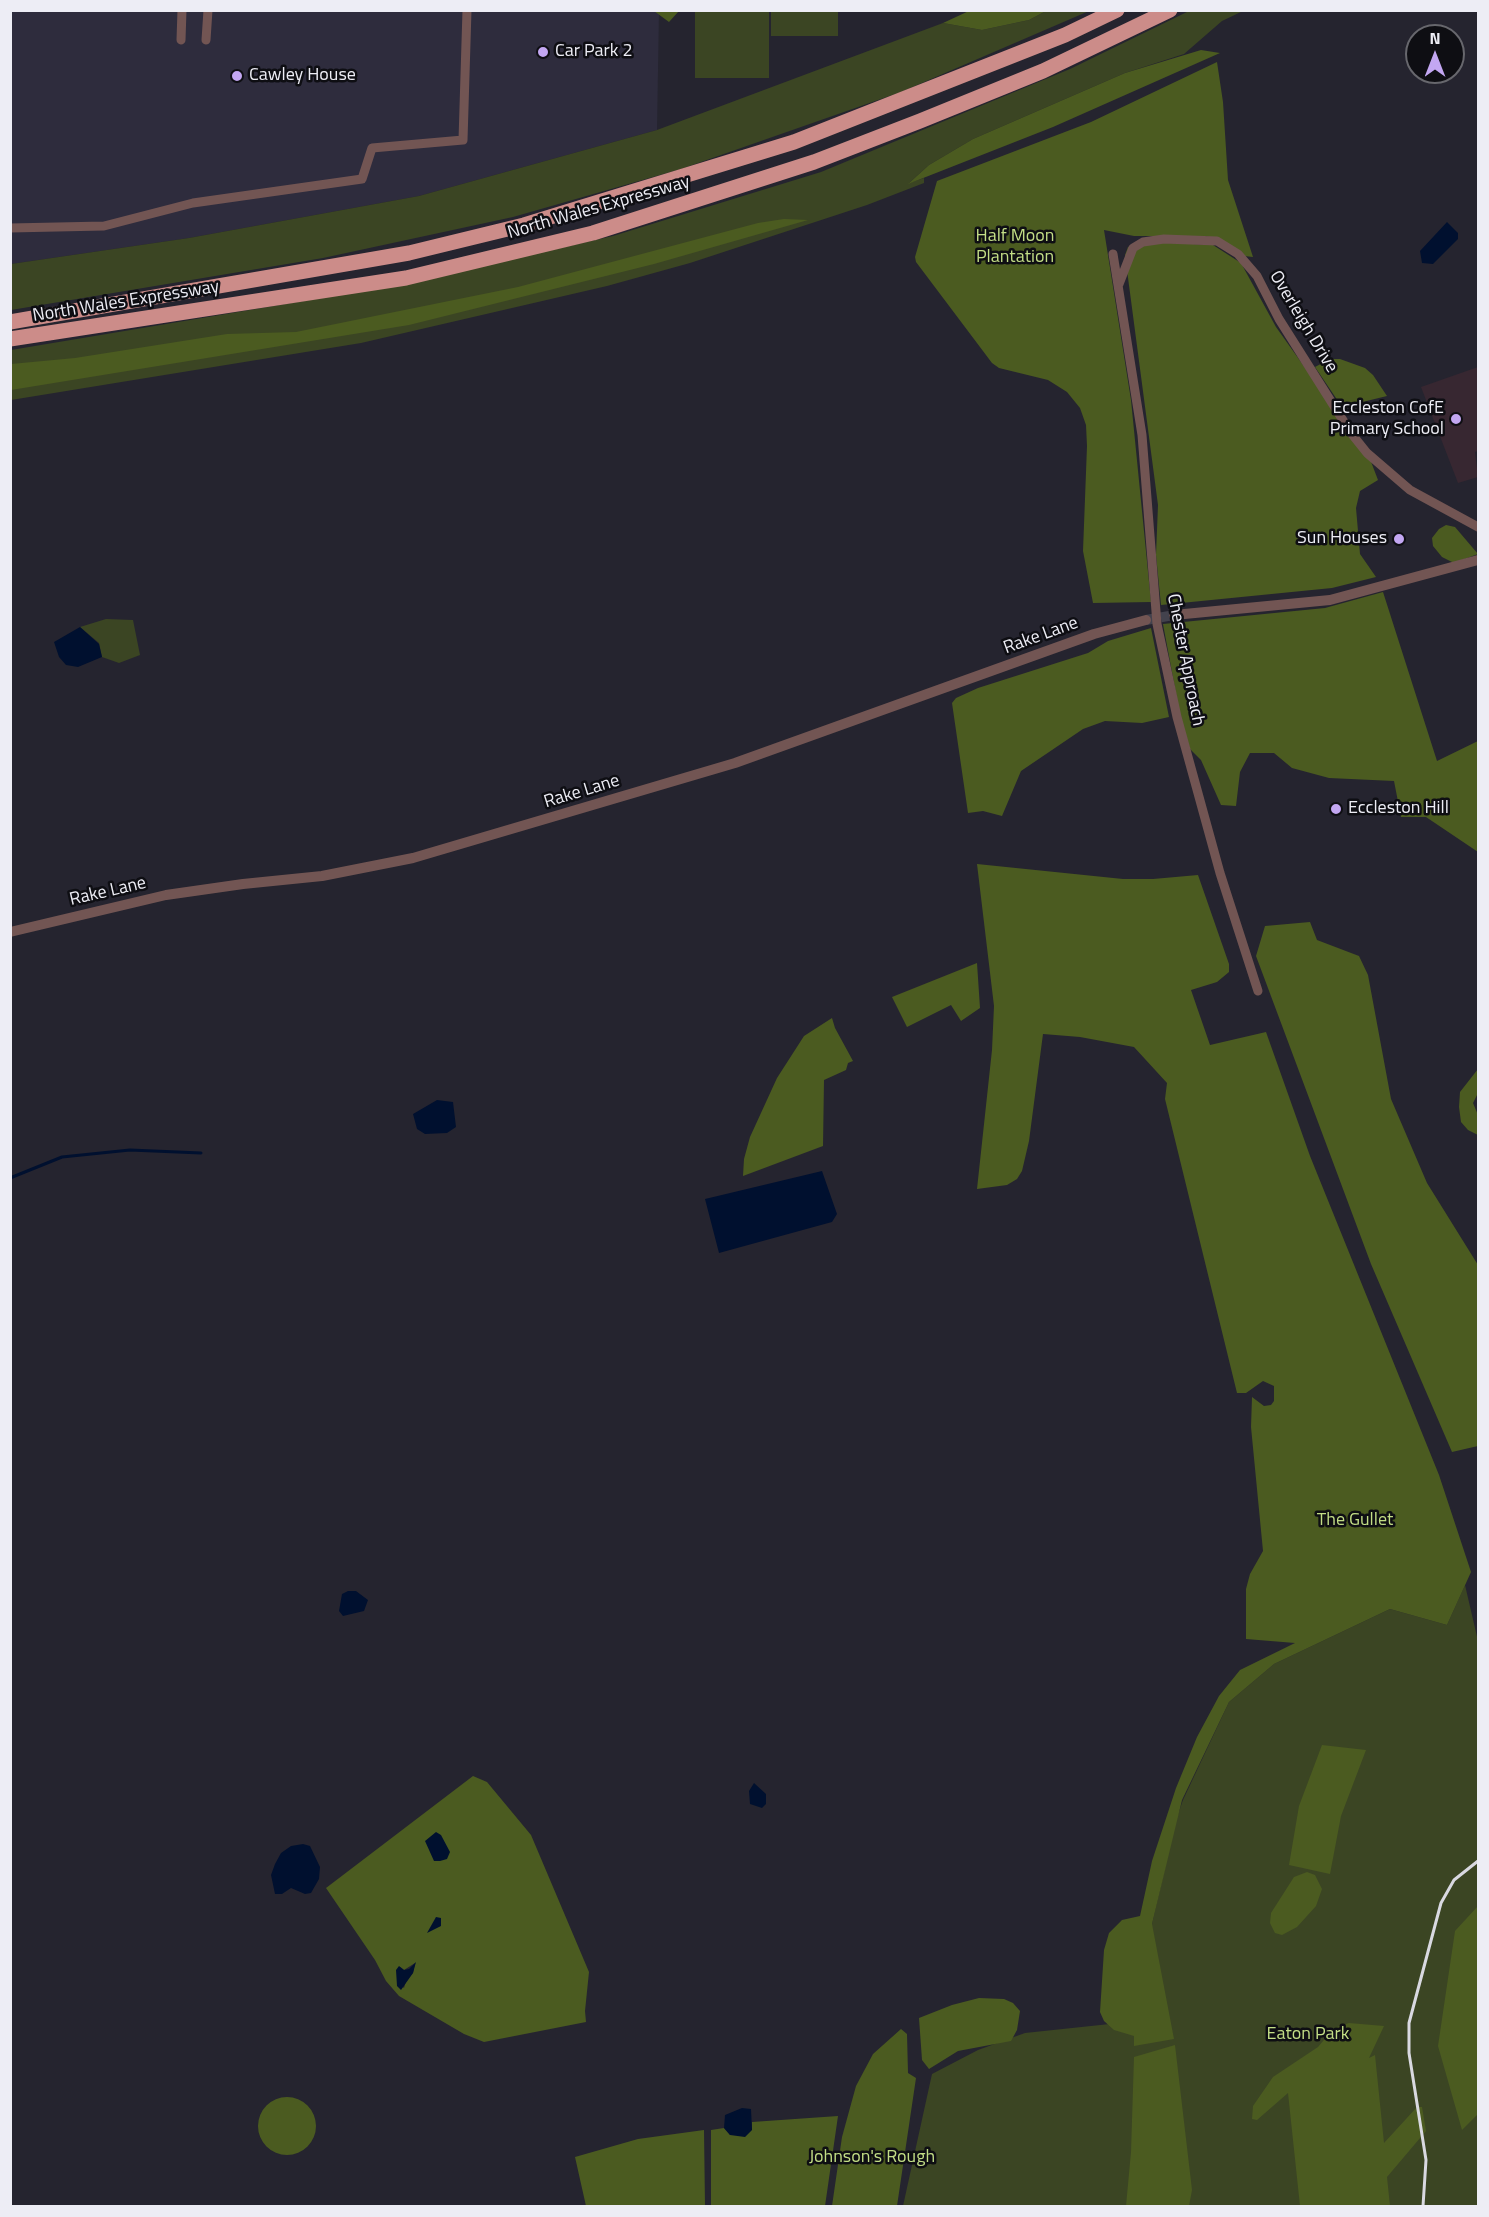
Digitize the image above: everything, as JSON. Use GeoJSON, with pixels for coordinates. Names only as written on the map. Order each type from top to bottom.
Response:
{"type":"FeatureCollection","features":[{"type":"Feature","properties":{"kind":"highway","name":"North Wales Expressway"},"geometry":{"type":"LineString","coordinates":[[10,322],[409,253],[524,225],[794,142],[1065,35],[1117,10]]}},
{"type":"Feature","properties":{"kind":"highway","name":"North Wales Expressway"},"geometry":{"type":"LineString","coordinates":[[10,339],[406,278],[593,233],[814,162],[1043,71],[1170,10]]}},
{"type":"Feature","properties":{"kind":"street"},"geometry":{"type":"LineString","coordinates":[[181,40],[182,10]]}},
{"type":"Feature","properties":{"kind":"street"},"geometry":{"type":"LineString","coordinates":[[206,40],[208,10]]}},
{"type":"Feature","properties":{"kind":"street"},"geometry":{"type":"LineString","coordinates":[[10,228],[104,226],[193,203],[362,179],[372,148],[464,140],[468,10]]}},
{"type":"Feature","properties":{"kind":"street","name":"Overleigh Drive"},"geometry":{"type":"LineString","coordinates":[[1119,287],[1133,248],[1143,242],[1164,239],[1217,241],[1238,254],[1257,276],[1285,328],[1351,433],[1367,453],[1410,490],[1479,527]]}},
{"type":"Feature","properties":{"kind":"street","name":"Chester Approach"},"geometry":{"type":"LineString","coordinates":[[1113,254],[1142,435],[1157,624],[1177,717],[1220,873],[1258,991]]}},
{"type":"Feature","properties":{"kind":"street"},"geometry":{"type":"LineString","coordinates":[[1174,615],[1330,600],[1479,560]]}},
{"type":"Feature","properties":{"kind":"street","name":"Rake Lane"},"geometry":{"type":"LineString","coordinates":[[10,932],[184,892],[322,876],[406,860],[735,763],[1094,634],[1146,620]]}},
{"type":"Feature","properties":{"kind":"shaded area"},"geometry":{"type":"Polygon","coordinates":[[[10,11],[659,11],[657,130],[419,196],[189,238],[11,264],[10,11]]]}},
{"type":"Feature","properties":{"kind":"shaded area","name":"Eccleston CofE Primary School"},"geometry":{"type":"Polygon","coordinates":[[[1478,367],[1478,451],[1475,452],[1478,477],[1458,483],[1421,387],[1478,367]]]}},
{"type":"Feature","properties":{"kind":"green space"},"geometry":{"type":"Polygon","coordinates":[[[971,10],[1046,11],[1029,20],[982,30],[943,23],[971,10]]]}},
{"type":"Feature","properties":{"kind":"green space"},"geometry":{"type":"Polygon","coordinates":[[[654,11],[679,11],[669,22],[654,11]]]}},
{"type":"Feature","properties":{"kind":"green space"},"geometry":{"type":"Polygon","coordinates":[[[695,11],[769,11],[769,78],[695,78],[695,11]]]}},
{"type":"Feature","properties":{"kind":"green space"},"geometry":{"type":"Polygon","coordinates":[[[771,11],[838,11],[838,36],[771,36],[771,11]]]}},
{"type":"Feature","properties":{"kind":"green space"},"geometry":{"type":"Polygon","coordinates":[[[1046,11],[1089,11],[901,92],[681,169],[513,217],[323,258],[11,310],[11,264],[189,238],[419,196],[657,130],[943,23],[982,30],[1029,20],[1046,11]]]}},
{"type":"Feature","properties":{"kind":"green space"},"geometry":{"type":"Polygon","coordinates":[[[1189,11],[1243,11],[1222,21],[1184,54],[1125,73],[973,139],[929,165],[909,183],[924,178],[924,183],[867,205],[690,263],[607,286],[361,343],[11,400],[11,350],[393,286],[613,236],[821,172],[1070,69],[1189,11]]]}},
{"type":"Feature","properties":{"kind":"green space"},"geometry":{"type":"Polygon","coordinates":[[[1201,50],[1220,53],[1053,127],[908,184],[929,165],[973,139],[1125,73],[1201,50]]]}},
{"type":"Feature","properties":{"kind":"green space","name":"Half Moon Plantation"},"geometry":{"type":"Polygon","coordinates":[[[1217,62],[1223,102],[1228,180],[1253,257],[1244,256],[1225,243],[1206,236],[1134,236],[1104,230],[1131,400],[1151,602],[1093,603],[1083,551],[1087,446],[1086,425],[1080,408],[1067,392],[1048,380],[999,368],[992,363],[916,262],[915,257],[937,181],[1091,122],[1217,62]]]}},
{"type":"Feature","properties":{"kind":"green space"},"geometry":{"type":"Polygon","coordinates":[[[784,219],[808,220],[654,264],[409,325],[11,390],[11,364],[75,358],[227,334],[296,332],[518,287],[758,223],[784,219]]]}},
{"type":"Feature","properties":{"kind":"green space"},"geometry":{"type":"Polygon","coordinates":[[[1154,242],[1213,245],[1241,263],[1276,327],[1370,459],[1378,480],[1360,491],[1356,508],[1360,554],[1376,577],[1332,588],[1161,605],[1156,555],[1158,505],[1125,255],[1128,247],[1154,242]]]}},
{"type":"Feature","properties":{"kind":"green space"},"geometry":{"type":"Polygon","coordinates":[[[1330,359],[1340,359],[1365,368],[1373,375],[1387,396],[1342,407],[1315,367],[1330,359]]]}},
{"type":"Feature","properties":{"kind":"green space"},"geometry":{"type":"Polygon","coordinates":[[[1446,525],[1455,527],[1478,554],[1454,563],[1442,557],[1433,546],[1432,538],[1439,529],[1446,525]]]}},
{"type":"Feature","properties":{"kind":"green space"},"geometry":{"type":"Polygon","coordinates":[[[1383,592],[1437,761],[1478,741],[1478,852],[1426,817],[1401,817],[1394,781],[1329,778],[1292,768],[1274,753],[1250,753],[1240,772],[1236,806],[1221,805],[1201,760],[1190,749],[1181,720],[1163,624],[1325,608],[1383,592]]]}},
{"type":"Feature","properties":{"kind":"green space"},"geometry":{"type":"Polygon","coordinates":[[[106,619],[133,620],[140,655],[119,663],[102,657],[99,643],[80,627],[106,619]]]}},
{"type":"Feature","properties":{"kind":"green space"},"geometry":{"type":"Polygon","coordinates":[[[1151,628],[1169,717],[1142,723],[1105,721],[1083,729],[1021,771],[1002,816],[983,811],[968,813],[952,703],[956,698],[978,688],[1088,653],[1108,641],[1151,628]]]}},
{"type":"Feature","properties":{"kind":"green space","name":"The Gullet"},"geometry":{"type":"Polygon","coordinates":[[[977,864],[1123,879],[1198,875],[1229,964],[1229,972],[1217,982],[1191,990],[1210,1045],[1266,1032],[1310,1156],[1439,1475],[1471,1572],[1447,1625],[1390,1609],[1274,1664],[1229,1702],[1182,1800],[1152,1924],[1174,2039],[1134,2046],[1134,2036],[1114,2030],[1104,2021],[1100,2012],[1104,1950],[1109,1933],[1122,1920],[1140,1916],[1152,1861],[1176,1788],[1197,1737],[1219,1696],[1240,1670],[1295,1643],[1246,1639],[1246,1589],[1250,1574],[1263,1551],[1251,1427],[1252,1397],[1264,1406],[1271,1405],[1274,1401],[1274,1386],[1263,1381],[1246,1393],[1237,1393],[1165,1099],[1167,1083],[1134,1047],[1080,1037],[1043,1034],[1029,1141],[1022,1171],[1017,1179],[1007,1185],[977,1189],[992,1050],[994,1006],[977,864]]]}},
{"type":"Feature","properties":{"kind":"green space"},"geometry":{"type":"Polygon","coordinates":[[[1310,922],[1317,940],[1359,956],[1368,975],[1391,1099],[1427,1183],[1478,1265],[1478,1446],[1452,1452],[1371,1264],[1256,956],[1265,926],[1310,922]]]}},
{"type":"Feature","properties":{"kind":"green space"},"geometry":{"type":"Polygon","coordinates":[[[977,963],[980,1008],[961,1021],[951,1005],[907,1027],[892,997],[977,963]]]}},
{"type":"Feature","properties":{"kind":"green space"},"geometry":{"type":"Polygon","coordinates":[[[832,1018],[853,1061],[848,1063],[846,1070],[824,1080],[823,1146],[743,1176],[744,1159],[750,1137],[777,1078],[804,1036],[832,1018]]]}},
{"type":"Feature","properties":{"kind":"green space"},"geometry":{"type":"Polygon","coordinates":[[[1478,1069],[1478,1093],[1473,1103],[1478,1115],[1478,1135],[1468,1130],[1461,1122],[1459,1107],[1460,1092],[1478,1069]]]}},
{"type":"Feature","properties":{"kind":"green space","name":"Eaton Park"},"geometry":{"type":"Polygon","coordinates":[[[1465,1585],[1478,1641],[1478,2206],[903,2206],[932,2074],[978,2050],[1025,2033],[1138,2021],[1152,1924],[1176,1820],[1183,1800],[1229,1702],[1274,1664],[1390,1609],[1447,1625],[1465,1585]]]}},
{"type":"Feature","properties":{"kind":"green space"},"geometry":{"type":"Polygon","coordinates":[[[1322,1745],[1366,1750],[1341,1816],[1330,1874],[1289,1865],[1299,1806],[1322,1745]]]}},
{"type":"Feature","properties":{"kind":"green space"},"geometry":{"type":"Polygon","coordinates":[[[473,1776],[487,1782],[531,1835],[589,1972],[586,2022],[484,2042],[464,2034],[399,1996],[386,1981],[375,1960],[326,1888],[473,1776]],[[415,1963],[404,1970],[400,1967],[397,1981],[404,1988],[406,1981],[413,1973],[415,1963]]]}},
{"type":"Feature","properties":{"kind":"green space"},"geometry":{"type":"Polygon","coordinates":[[[1307,1872],[1315,1875],[1322,1889],[1316,1906],[1297,1927],[1282,1935],[1275,1933],[1270,1923],[1271,1913],[1294,1877],[1307,1872]]]}},
{"type":"Feature","properties":{"kind":"green space"},"geometry":{"type":"Polygon","coordinates":[[[1478,1906],[1478,2114],[1462,2130],[1438,2046],[1455,1931],[1478,1906]]]}},
{"type":"Feature","properties":{"kind":"green space"},"geometry":{"type":"Polygon","coordinates":[[[979,1998],[1004,1999],[1013,2003],[1020,2011],[1017,2030],[1011,2041],[958,2051],[929,2069],[922,2060],[919,2018],[952,2005],[979,1998]]]}},
{"type":"Feature","properties":{"kind":"green space"},"geometry":{"type":"Polygon","coordinates":[[[1349,2023],[1384,2026],[1369,2058],[1375,2055],[1384,2143],[1417,2107],[1422,2107],[1426,2131],[1387,2177],[1390,2206],[1300,2206],[1288,2093],[1257,2120],[1252,2119],[1253,2106],[1273,2077],[1318,2047],[1334,2028],[1349,2023]]]}},
{"type":"Feature","properties":{"kind":"green space","name":"Johnson's Rough"},"geometry":{"type":"Polygon","coordinates":[[[901,2029],[907,2034],[908,2073],[916,2078],[897,2206],[832,2206],[842,2137],[856,2086],[873,2054],[901,2029]]]}},
{"type":"Feature","properties":{"kind":"green space"},"geometry":{"type":"Polygon","coordinates":[[[1175,2045],[1192,2190],[1189,2206],[1126,2206],[1131,2152],[1134,2057],[1175,2045]]]}},
{"type":"Feature","properties":{"kind":"green space"},"geometry":{"type":"Polygon","coordinates":[[[287,2097],[303,2102],[311,2110],[316,2126],[311,2142],[303,2150],[287,2155],[271,2150],[263,2142],[258,2126],[263,2110],[271,2102],[287,2097]]]}},
{"type":"Feature","properties":{"kind":"green space","name":"Johnson's Rough"},"geometry":{"type":"Polygon","coordinates":[[[838,2116],[825,2206],[711,2206],[711,2130],[724,2128],[730,2135],[752,2130],[752,2122],[838,2116]]]}},
{"type":"Feature","properties":{"kind":"green space"},"geometry":{"type":"Polygon","coordinates":[[[704,2130],[705,2206],[586,2206],[575,2157],[638,2139],[704,2130]]]}},
{"type":"Feature","properties":{"kind":"water"},"geometry":{"type":"Polygon","coordinates":[[[1447,222],[1458,233],[1458,239],[1433,264],[1422,263],[1420,251],[1447,222]]]}},
{"type":"Feature","properties":{"kind":"water"},"geometry":{"type":"Polygon","coordinates":[[[80,627],[99,644],[102,657],[78,667],[66,665],[59,657],[54,642],[80,627]]]}},
{"type":"Feature","properties":{"kind":"water"},"geometry":{"type":"Polygon","coordinates":[[[437,1100],[453,1102],[456,1127],[447,1133],[425,1134],[417,1129],[413,1114],[437,1100]]]}},
{"type":"Feature","properties":{"kind":"water"},"geometry":{"type":"Polygon","coordinates":[[[822,1171],[837,1214],[832,1222],[719,1253],[705,1199],[822,1171]]]}},
{"type":"Feature","properties":{"kind":"water"},"geometry":{"type":"Polygon","coordinates":[[[356,1591],[368,1600],[364,1611],[343,1616],[339,1611],[342,1594],[356,1591]]]}},
{"type":"Feature","properties":{"kind":"water"},"geometry":{"type":"Polygon","coordinates":[[[754,1783],[766,1794],[766,1804],[762,1808],[750,1804],[749,1791],[754,1783]]]}},
{"type":"Feature","properties":{"kind":"water"},"geometry":{"type":"Polygon","coordinates":[[[436,1832],[441,1835],[450,1852],[447,1859],[440,1861],[434,1861],[425,1841],[436,1832]]]}},
{"type":"Feature","properties":{"kind":"water"},"geometry":{"type":"Polygon","coordinates":[[[303,1844],[310,1846],[320,1867],[319,1879],[311,1893],[305,1894],[291,1888],[282,1894],[275,1894],[271,1875],[281,1853],[291,1846],[303,1844]]]}},
{"type":"Feature","properties":{"kind":"water"},"geometry":{"type":"Polygon","coordinates":[[[436,1917],[441,1918],[441,1926],[427,1933],[436,1917]]]}},
{"type":"Feature","properties":{"kind":"water"},"geometry":{"type":"Polygon","coordinates":[[[416,1962],[413,1973],[401,1990],[397,1986],[396,1970],[399,1966],[404,1970],[409,1969],[416,1962]]]}},
{"type":"Feature","properties":{"kind":"water"},"geometry":{"type":"Polygon","coordinates":[[[742,2108],[751,2109],[752,2130],[745,2137],[730,2135],[724,2128],[725,2115],[742,2108]]]}},
{"type":"Feature","properties":{"kind":"waterway"},"geometry":{"type":"LineString","coordinates":[[10,1178],[62,1157],[130,1150],[201,1153]]}},
{"type":"Feature","properties":{"kind":"tunnel"},"geometry":{"type":"LineString","coordinates":[[1146,620],[1174,615]]}},
{"type":"Feature","properties":{"kind":"railway"},"geometry":{"type":"LineString","coordinates":[[1423,2206],[1426,2160],[1409,2053],[1409,2023],[1441,1903],[1454,1880],[1478,1861]]}},
{"type":"Feature","properties":{"kind":"place","name":"Car Park 2"},"geometry":{"type":"Point","coordinates":[543,52]}},
{"type":"Feature","properties":{"kind":"place","name":"Cawley House"},"geometry":{"type":"Point","coordinates":[237,76]}},
{"type":"Feature","properties":{"kind":"place","name":"Eccleston CofE Primary School"},"geometry":{"type":"Point","coordinates":[1456,419]}},
{"type":"Feature","properties":{"kind":"place","name":"Sun Houses"},"geometry":{"type":"Point","coordinates":[1399,539]}},
{"type":"Feature","properties":{"kind":"place","name":"Eccleston Hill"},"geometry":{"type":"Point","coordinates":[1336,809]}}]}
